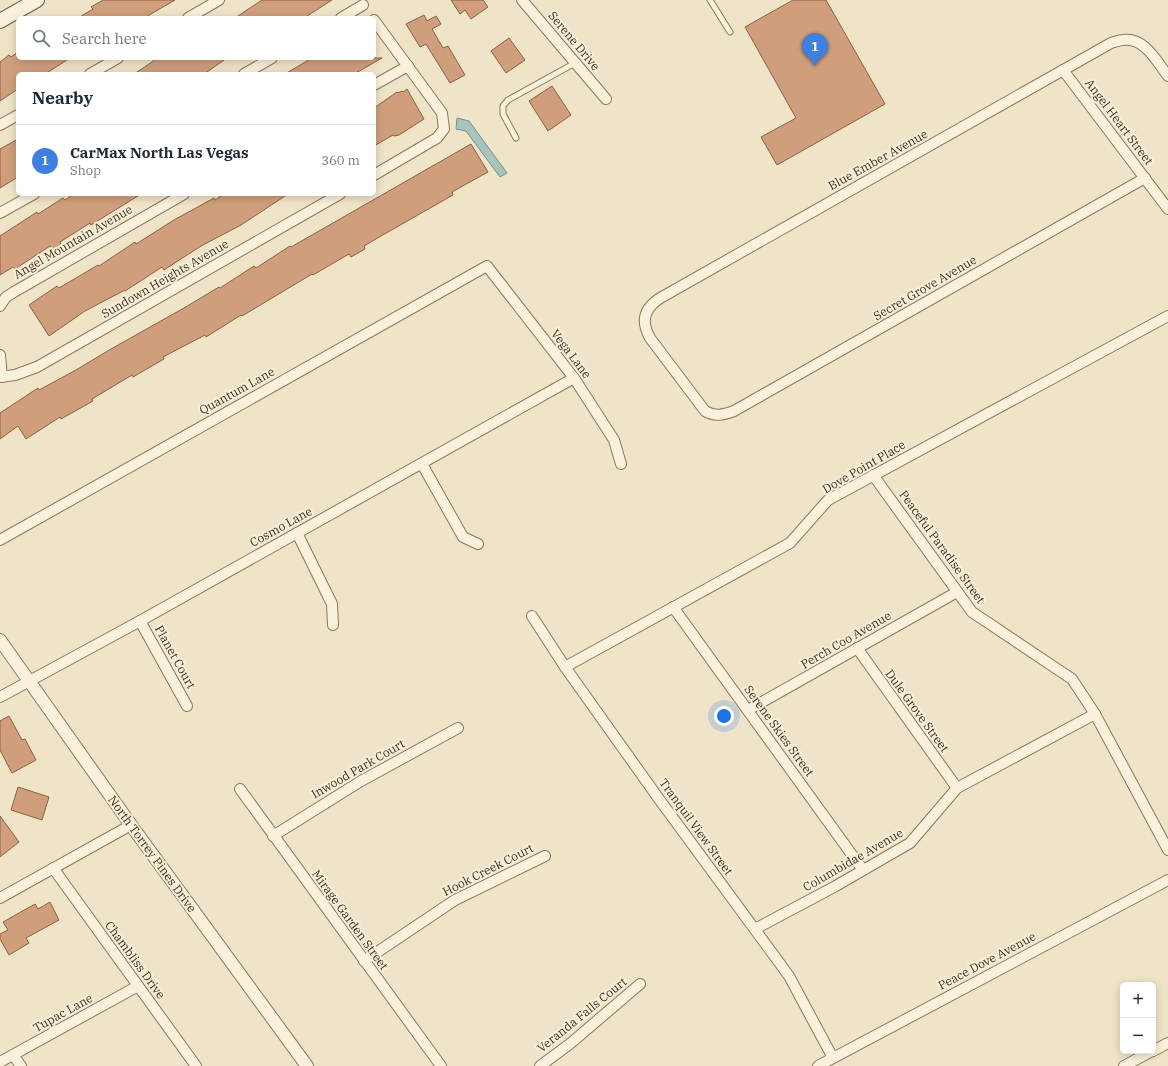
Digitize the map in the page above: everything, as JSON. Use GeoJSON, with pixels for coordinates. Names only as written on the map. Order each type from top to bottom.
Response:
{"type":"FeatureCollection","features":[{"type":"Feature","properties":{"kind":"main road"},"geometry":{"type":"LineString","coordinates":[[0,21],[37,0]]}},
{"type":"Feature","properties":{"kind":"street"},"geometry":{"type":"LineString","coordinates":[[191,16],[219,0]]}},
{"type":"Feature","properties":{"kind":"street","name":"Serene Drive"},"geometry":{"type":"LineString","coordinates":[[522,0],[606,99]]}},
{"type":"Feature","properties":{"kind":"street"},"geometry":{"type":"LineString","coordinates":[[344,16],[361,3],[371,16]]}},
{"type":"Feature","properties":{"kind":"street"},"geometry":{"type":"LineString","coordinates":[[376,23],[442,112],[444,129],[437,138],[376,174]]}},
{"type":"Feature","properties":{"kind":"street","name":"Blue Ember Avenue"},"geometry":{"type":"LineString","coordinates":[[717,416],[704,411],[698,404],[646,331],[645,316],[653,302],[1111,43],[1123,40],[1132,40],[1140,44],[1148,50],[1168,76]]}},
{"type":"Feature","properties":{"kind":"street"},"geometry":{"type":"LineString","coordinates":[[94,72],[114,60]]}},
{"type":"Feature","properties":{"kind":"street"},"geometry":{"type":"LineString","coordinates":[[248,72],[268,60]]}},
{"type":"Feature","properties":{"kind":"street"},"geometry":{"type":"LineString","coordinates":[[376,84],[408,66]]}},
{"type":"Feature","properties":{"kind":"street","name":"Angel Heart Street"},"geometry":{"type":"LineString","coordinates":[[1063,70],[1168,209]]}},
{"type":"Feature","properties":{"kind":"street"},"geometry":{"type":"LineString","coordinates":[[0,125],[16,116]]}},
{"type":"Feature","properties":{"kind":"street","name":"Secret Grove Avenue"},"geometry":{"type":"LineString","coordinates":[[717,416],[734,411],[1145,178]]}},
{"type":"Feature","properties":{"kind":"street"},"geometry":{"type":"LineString","coordinates":[[0,213],[30,196]]}},
{"type":"Feature","properties":{"kind":"street","name":"Angel Mountain Avenue"},"geometry":{"type":"LineString","coordinates":[[0,306],[6,297],[14,292],[181,196]]}},
{"type":"Feature","properties":{"kind":"street","name":"Sundown Heights Avenue"},"geometry":{"type":"LineString","coordinates":[[1,377],[25,372],[37,367],[336,196]]}},
{"type":"Feature","properties":{"kind":"street","name":"Vega Lane"},"geometry":{"type":"LineString","coordinates":[[487,266],[574,378],[614,440],[621,464]]}},
{"type":"Feature","properties":{"kind":"street","name":"Quantum Lane"},"geometry":{"type":"LineString","coordinates":[[0,540],[487,266]]}},
{"type":"Feature","properties":{"kind":"street","name":"Dove Point Place"},"geometry":{"type":"LineString","coordinates":[[565,667],[790,543],[828,500],[1168,316]]}},
{"type":"Feature","properties":{"kind":"street"},"geometry":{"type":"LineString","coordinates":[[0,354],[1,377]]}},
{"type":"Feature","properties":{"kind":"street","name":"Cosmo Lane"},"geometry":{"type":"LineString","coordinates":[[0,697],[140,621],[574,378]]}},
{"type":"Feature","properties":{"kind":"street"},"geometry":{"type":"LineString","coordinates":[[422,464],[463,537],[478,544]]}},
{"type":"Feature","properties":{"kind":"street","name":"Peaceful Paradise Street"},"geometry":{"type":"LineString","coordinates":[[873,475],[972,612],[1072,679],[1095,714],[1168,850]]}},
{"type":"Feature","properties":{"kind":"street"},"geometry":{"type":"LineString","coordinates":[[297,533],[332,604],[334,624]]}},
{"type":"Feature","properties":{"kind":"street","name":"Perch Coo Avenue"},"geometry":{"type":"LineString","coordinates":[[748,710],[957,592]]}},
{"type":"Feature","properties":{"kind":"street","name":"Serene Skies Street"},"geometry":{"type":"LineString","coordinates":[[673,607],[863,870]]}},
{"type":"Feature","properties":{"kind":"street","name":"Tranquil View Street"},"geometry":{"type":"LineString","coordinates":[[532,616],[565,667],[658,799],[789,976],[833,1058]]}},
{"type":"Feature","properties":{"kind":"street","name":"Planet Court"},"geometry":{"type":"LineString","coordinates":[[140,621],[187,706]]}},
{"type":"Feature","properties":{"kind":"street","name":"North Torrey Pines Drive"},"geometry":{"type":"LineString","coordinates":[[0,640],[131,826],[307,1066]]}},
{"type":"Feature","properties":{"kind":"street","name":"Dule Grove Street"},"geometry":{"type":"LineString","coordinates":[[857,648],[956,788]]}},
{"type":"Feature","properties":{"kind":"street","name":"Columbidae Avenue"},"geometry":{"type":"LineString","coordinates":[[755,929],[910,843],[956,788],[1095,714]]}},
{"type":"Feature","properties":{"kind":"street","name":"Inwood Park Court"},"geometry":{"type":"LineString","coordinates":[[273,836],[361,781],[458,728]]}},
{"type":"Feature","properties":{"kind":"street","name":"Mirage Garden Street"},"geometry":{"type":"LineString","coordinates":[[240,789],[441,1066]]}},
{"type":"Feature","properties":{"kind":"street"},"geometry":{"type":"LineString","coordinates":[[0,898],[131,826]]}},
{"type":"Feature","properties":{"kind":"street","name":"Hook Creek Court"},"geometry":{"type":"LineString","coordinates":[[364,961],[455,900],[545,856]]}},
{"type":"Feature","properties":{"kind":"street","name":"Chambliss Drive"},"geometry":{"type":"LineString","coordinates":[[53,868],[196,1066]]}},
{"type":"Feature","properties":{"kind":"street","name":"Peace Dove Avenue"},"geometry":{"type":"LineString","coordinates":[[818,1066],[1168,880]]}},
{"type":"Feature","properties":{"kind":"street","name":"Veranda Falls Court"},"geometry":{"type":"LineString","coordinates":[[540,1066],[572,1043],[640,984]]}},
{"type":"Feature","properties":{"kind":"street","name":"Tupac Lane"},"geometry":{"type":"LineString","coordinates":[[0,1062],[138,986]]}},
{"type":"Feature","properties":{"kind":"street"},"geometry":{"type":"LineString","coordinates":[[1156,1049],[1168,1043]]}},
{"type":"Feature","properties":{"kind":"street"},"geometry":{"type":"LineString","coordinates":[[1124,1066],[1147,1054]]}},
{"type":"Feature","properties":{"kind":"street"},"geometry":{"type":"LineString","coordinates":[[13,1055],[21,1066]]}},
{"type":"Feature","properties":{"kind":"lane"},"geometry":{"type":"LineString","coordinates":[[710,0],[730,32]]}},
{"type":"Feature","properties":{"kind":"lane"},"geometry":{"type":"LineString","coordinates":[[516,138],[503,114],[503,106],[508,100],[575,63]]}},
{"type":"Feature","properties":{"kind":"water"},"geometry":{"type":"Polygon","coordinates":[[[457,118],[469,121],[507,173],[500,177],[466,131],[456,129],[457,118]]]}},
{"type":"Feature","properties":{"kind":"building"},"geometry":{"type":"Polygon","coordinates":[[[103,0],[175,0],[147,16],[81,16],[93,9],[91,7],[103,0]]]}},
{"type":"Feature","properties":{"kind":"building"},"geometry":{"type":"Polygon","coordinates":[[[262,0],[332,0],[307,16],[238,16],[262,0]]]}},
{"type":"Feature","properties":{"kind":"building"},"geometry":{"type":"Polygon","coordinates":[[[451,0],[483,0],[488,7],[471,19],[465,10],[460,14],[451,0]]]}},
{"type":"Feature","properties":{"kind":"building"},"geometry":{"type":"Polygon","coordinates":[[[793,0],[826,0],[885,104],[777,165],[761,137],[796,118],[745,27],[793,0]]]}},
{"type":"Feature","properties":{"kind":"building"},"geometry":{"type":"Polygon","coordinates":[[[424,15],[427,21],[436,16],[441,24],[432,29],[443,48],[448,46],[465,75],[450,83],[426,44],[420,47],[406,24],[424,15]]]}},
{"type":"Feature","properties":{"kind":"building"},"geometry":{"type":"Polygon","coordinates":[[[509,38],[525,60],[506,73],[491,51],[509,38]]]}},
{"type":"Feature","properties":{"kind":"building"},"geometry":{"type":"Polygon","coordinates":[[[16,53],[16,60],[67,60],[48,72],[16,72],[16,90],[0,101],[0,62],[9,55],[11,57],[16,53]]]}},
{"type":"Feature","properties":{"kind":"building"},"geometry":{"type":"Polygon","coordinates":[[[376,58],[382,58],[358,72],[288,72],[309,60],[376,60],[376,58]]]}},
{"type":"Feature","properties":{"kind":"building"},"geometry":{"type":"Polygon","coordinates":[[[155,60],[224,60],[207,72],[137,72],[155,60]]]}},
{"type":"Feature","properties":{"kind":"building"},"geometry":{"type":"Polygon","coordinates":[[[552,86],[571,115],[548,131],[529,101],[552,86]]]}},
{"type":"Feature","properties":{"kind":"building"},"geometry":{"type":"Polygon","coordinates":[[[407,89],[424,119],[399,135],[393,135],[376,145],[376,107],[397,92],[403,92],[407,89]]]}},
{"type":"Feature","properties":{"kind":"building"},"geometry":{"type":"Polygon","coordinates":[[[16,140],[16,178],[0,188],[0,149],[16,140]]]}},
{"type":"Feature","properties":{"kind":"building"},"geometry":{"type":"Polygon","coordinates":[[[471,144],[488,172],[452,192],[453,195],[364,246],[365,249],[351,257],[349,254],[313,275],[312,274],[242,316],[241,315],[206,337],[205,335],[163,357],[164,359],[133,377],[132,375],[92,399],[93,401],[61,419],[60,417],[26,439],[18,426],[0,439],[0,413],[38,388],[39,390],[76,370],[219,287],[220,288],[254,266],[256,268],[290,246],[291,247],[471,144]]]}},
{"type":"Feature","properties":{"kind":"building"},"geometry":{"type":"Polygon","coordinates":[[[71,196],[138,196],[60,242],[61,245],[52,250],[50,246],[15,269],[13,267],[0,275],[0,236],[37,212],[38,214],[63,198],[65,200],[71,196]]]}},
{"type":"Feature","properties":{"kind":"building"},"geometry":{"type":"Polygon","coordinates":[[[221,196],[285,196],[241,225],[201,246],[164,270],[162,267],[125,291],[85,311],[49,336],[29,305],[57,286],[59,288],[98,265],[99,266],[135,242],[136,244],[174,220],[214,198],[215,200],[221,196]]]}},
{"type":"Feature","properties":{"kind":"building"},"geometry":{"type":"Polygon","coordinates":[[[9,716],[22,740],[25,739],[36,760],[12,773],[0,750],[0,721],[9,716]]]}},
{"type":"Feature","properties":{"kind":"building"},"geometry":{"type":"Polygon","coordinates":[[[18,787],[49,797],[42,820],[11,810],[18,787]]]}},
{"type":"Feature","properties":{"kind":"building"},"geometry":{"type":"Polygon","coordinates":[[[0,816],[19,842],[0,857],[0,816]]]}},
{"type":"Feature","properties":{"kind":"building"},"geometry":{"type":"Polygon","coordinates":[[[50,902],[59,920],[26,938],[29,943],[9,955],[0,939],[0,934],[8,930],[3,922],[35,904],[38,909],[50,902]]]}},
{"type":"Feature","properties":{"kind":"place","name":"CarMax North Las Vegas"},"geometry":{"type":"Point","coordinates":[815,66]}}]}
